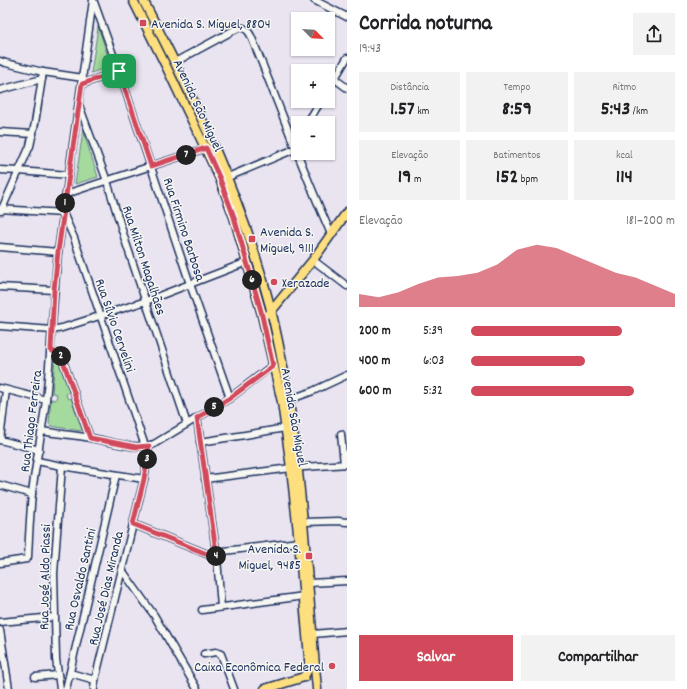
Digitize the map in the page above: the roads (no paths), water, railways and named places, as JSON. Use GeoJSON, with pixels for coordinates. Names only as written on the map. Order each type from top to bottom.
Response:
{"type":"FeatureCollection","features":[{"type":"Feature","properties":{"kind":"main road","name":"Avenida São Miguel"},"geometry":{"type":"LineString","coordinates":[[133,0],[220,179],[232,211],[247,262],[263,321],[273,366],[285,402],[285,428],[294,467],[309,663],[308,670],[304,677],[310,678],[317,689]]}},
{"type":"Feature","properties":{"kind":"main road","name":"Avenida São Miguel"},"geometry":{"type":"LineString","coordinates":[[142,0],[195,103],[228,177],[252,247],[271,312],[294,467],[304,522],[317,689]]}},
{"type":"Feature","properties":{"kind":"main road"},"geometry":{"type":"LineString","coordinates":[[263,321],[312,260],[347,212]]}},
{"type":"Feature","properties":{"kind":"main road"},"geometry":{"type":"LineString","coordinates":[[265,689],[304,677]]}},
{"type":"Feature","properties":{"kind":"street","name":"Rua Firmino Barbosa"},"geometry":{"type":"LineString","coordinates":[[93,0],[119,71],[190,284],[230,398]]}},
{"type":"Feature","properties":{"kind":"street","name":"Rua Thiago Ferreira"},"geometry":{"type":"LineString","coordinates":[[0,563],[27,559],[28,557],[32,494],[42,432],[51,350],[54,290],[58,252],[93,0]]}},
{"type":"Feature","properties":{"kind":"street"},"geometry":{"type":"LineString","coordinates":[[314,0],[347,17]]}},
{"type":"Feature","properties":{"kind":"street"},"geometry":{"type":"LineString","coordinates":[[175,62],[238,28],[247,30],[251,36],[274,92],[291,138]]}},
{"type":"Feature","properties":{"kind":"street"},"geometry":{"type":"LineString","coordinates":[[347,58],[335,79],[347,88]]}},
{"type":"Feature","properties":{"kind":"street"},"geometry":{"type":"LineString","coordinates":[[0,61],[6,64],[82,81],[119,71]]}},
{"type":"Feature","properties":{"kind":"street"},"geometry":{"type":"LineString","coordinates":[[43,72],[33,134],[28,153],[1,210],[64,213]]}},
{"type":"Feature","properties":{"kind":"street"},"geometry":{"type":"LineString","coordinates":[[0,90],[42,79]]}},
{"type":"Feature","properties":{"kind":"street","name":"Rua Milton Magalhães"},"geometry":{"type":"LineString","coordinates":[[79,104],[107,181],[126,243],[187,424]]}},
{"type":"Feature","properties":{"kind":"street"},"geometry":{"type":"LineString","coordinates":[[0,132],[33,134]]}},
{"type":"Feature","properties":{"kind":"street"},"geometry":{"type":"LineString","coordinates":[[228,177],[291,147]]}},
{"type":"Feature","properties":{"kind":"street"},"geometry":{"type":"LineString","coordinates":[[66,194],[206,148]]}},
{"type":"Feature","properties":{"kind":"street"},"geometry":{"type":"LineString","coordinates":[[300,160],[331,234]]}},
{"type":"Feature","properties":{"kind":"street"},"geometry":{"type":"LineString","coordinates":[[0,170],[69,176]]}},
{"type":"Feature","properties":{"kind":"street","name":"Rua Sílvio Cervelini"},"geometry":{"type":"LineString","coordinates":[[64,213],[147,446]]}},
{"type":"Feature","properties":{"kind":"street"},"geometry":{"type":"LineString","coordinates":[[0,248],[58,252]]}},
{"type":"Feature","properties":{"kind":"street"},"geometry":{"type":"LineString","coordinates":[[312,260],[347,286]]}},
{"type":"Feature","properties":{"kind":"street"},"geometry":{"type":"LineString","coordinates":[[0,326],[52,330],[62,328],[146,301],[247,262]]}},
{"type":"Feature","properties":{"kind":"street"},"geometry":{"type":"LineString","coordinates":[[0,287],[54,290]]}},
{"type":"Feature","properties":{"kind":"street"},"geometry":{"type":"LineString","coordinates":[[51,350],[60,355],[62,358],[90,438]]}},
{"type":"Feature","properties":{"kind":"street"},"geometry":{"type":"LineString","coordinates":[[42,432],[90,438],[136,447],[154,444],[230,398],[273,366]]}},
{"type":"Feature","properties":{"kind":"street"},"geometry":{"type":"LineString","coordinates":[[285,402],[347,375]]}},
{"type":"Feature","properties":{"kind":"street"},"geometry":{"type":"LineString","coordinates":[[39,450],[0,440],[3,389],[46,400]]}},
{"type":"Feature","properties":{"kind":"street"},"geometry":{"type":"LineString","coordinates":[[197,418],[217,558],[221,607]]}},
{"type":"Feature","properties":{"kind":"street"},"geometry":{"type":"LineString","coordinates":[[200,442],[246,436],[285,428]]}},
{"type":"Feature","properties":{"kind":"street"},"geometry":{"type":"LineString","coordinates":[[205,478],[294,467],[345,464],[341,434]]}},
{"type":"Feature","properties":{"kind":"street","name":"Rua José Dias Miranda"},"geometry":{"type":"LineString","coordinates":[[94,689],[144,479],[147,446]]}},
{"type":"Feature","properties":{"kind":"street"},"geometry":{"type":"LineString","coordinates":[[38,461],[144,479]]}},
{"type":"Feature","properties":{"kind":"street","name":"Rua José Aldo Piassi"},"geometry":{"type":"LineString","coordinates":[[60,689],[56,659],[54,573],[62,466]]}},
{"type":"Feature","properties":{"kind":"street","name":"Rua Osvaldo Santini"},"geometry":{"type":"LineString","coordinates":[[66,689],[116,475]]}},
{"type":"Feature","properties":{"kind":"street"},"geometry":{"type":"LineString","coordinates":[[0,485],[32,494]]}},
{"type":"Feature","properties":{"kind":"street"},"geometry":{"type":"LineString","coordinates":[[304,522],[347,522]]}},
{"type":"Feature","properties":{"kind":"street"},"geometry":{"type":"LineString","coordinates":[[133,524],[217,558]]}},
{"type":"Feature","properties":{"kind":"street"},"geometry":{"type":"LineString","coordinates":[[216,552],[299,542]]}},
{"type":"Feature","properties":{"kind":"street"},"geometry":{"type":"LineString","coordinates":[[122,570],[154,615],[197,689]]}},
{"type":"Feature","properties":{"kind":"street"},"geometry":{"type":"LineString","coordinates":[[309,583],[347,581]]}},
{"type":"Feature","properties":{"kind":"street"},"geometry":{"type":"LineString","coordinates":[[202,610],[304,596]]}},
{"type":"Feature","properties":{"kind":"street"},"geometry":{"type":"LineString","coordinates":[[0,622],[54,617]]}},
{"type":"Feature","properties":{"kind":"street"},"geometry":{"type":"LineString","coordinates":[[0,630],[9,689]]}},
{"type":"Feature","properties":{"kind":"street"},"geometry":{"type":"LineString","coordinates":[[313,634],[347,631]]}},
{"type":"Feature","properties":{"kind":"street"},"geometry":{"type":"LineString","coordinates":[[204,654],[216,652],[221,654],[234,689]]}},
{"type":"Feature","properties":{"kind":"street"},"geometry":{"type":"LineString","coordinates":[[70,674],[95,680]]}},
{"type":"Feature","properties":{"kind":"street"},"geometry":{"type":"LineString","coordinates":[[35,677],[58,675]]}},
{"type":"Feature","properties":{"kind":"place","name":"Avenida S. Miguel, 8804"},"geometry":{"type":"Point","coordinates":[143,23]}},
{"type":"Feature","properties":{"kind":"place","name":"Avenida S. Miguel, 9111"},"geometry":{"type":"Point","coordinates":[252,239]}},
{"type":"Feature","properties":{"kind":"place","name":"Xerazade"},"geometry":{"type":"Point","coordinates":[274,282]}},
{"type":"Feature","properties":{"kind":"place","name":"Avenida S. Miguel, 9485"},"geometry":{"type":"Point","coordinates":[309,556]}},
{"type":"Feature","properties":{"kind":"place","name":"Caixa Econômica Federal"},"geometry":{"type":"Point","coordinates":[332,666]}}]}
